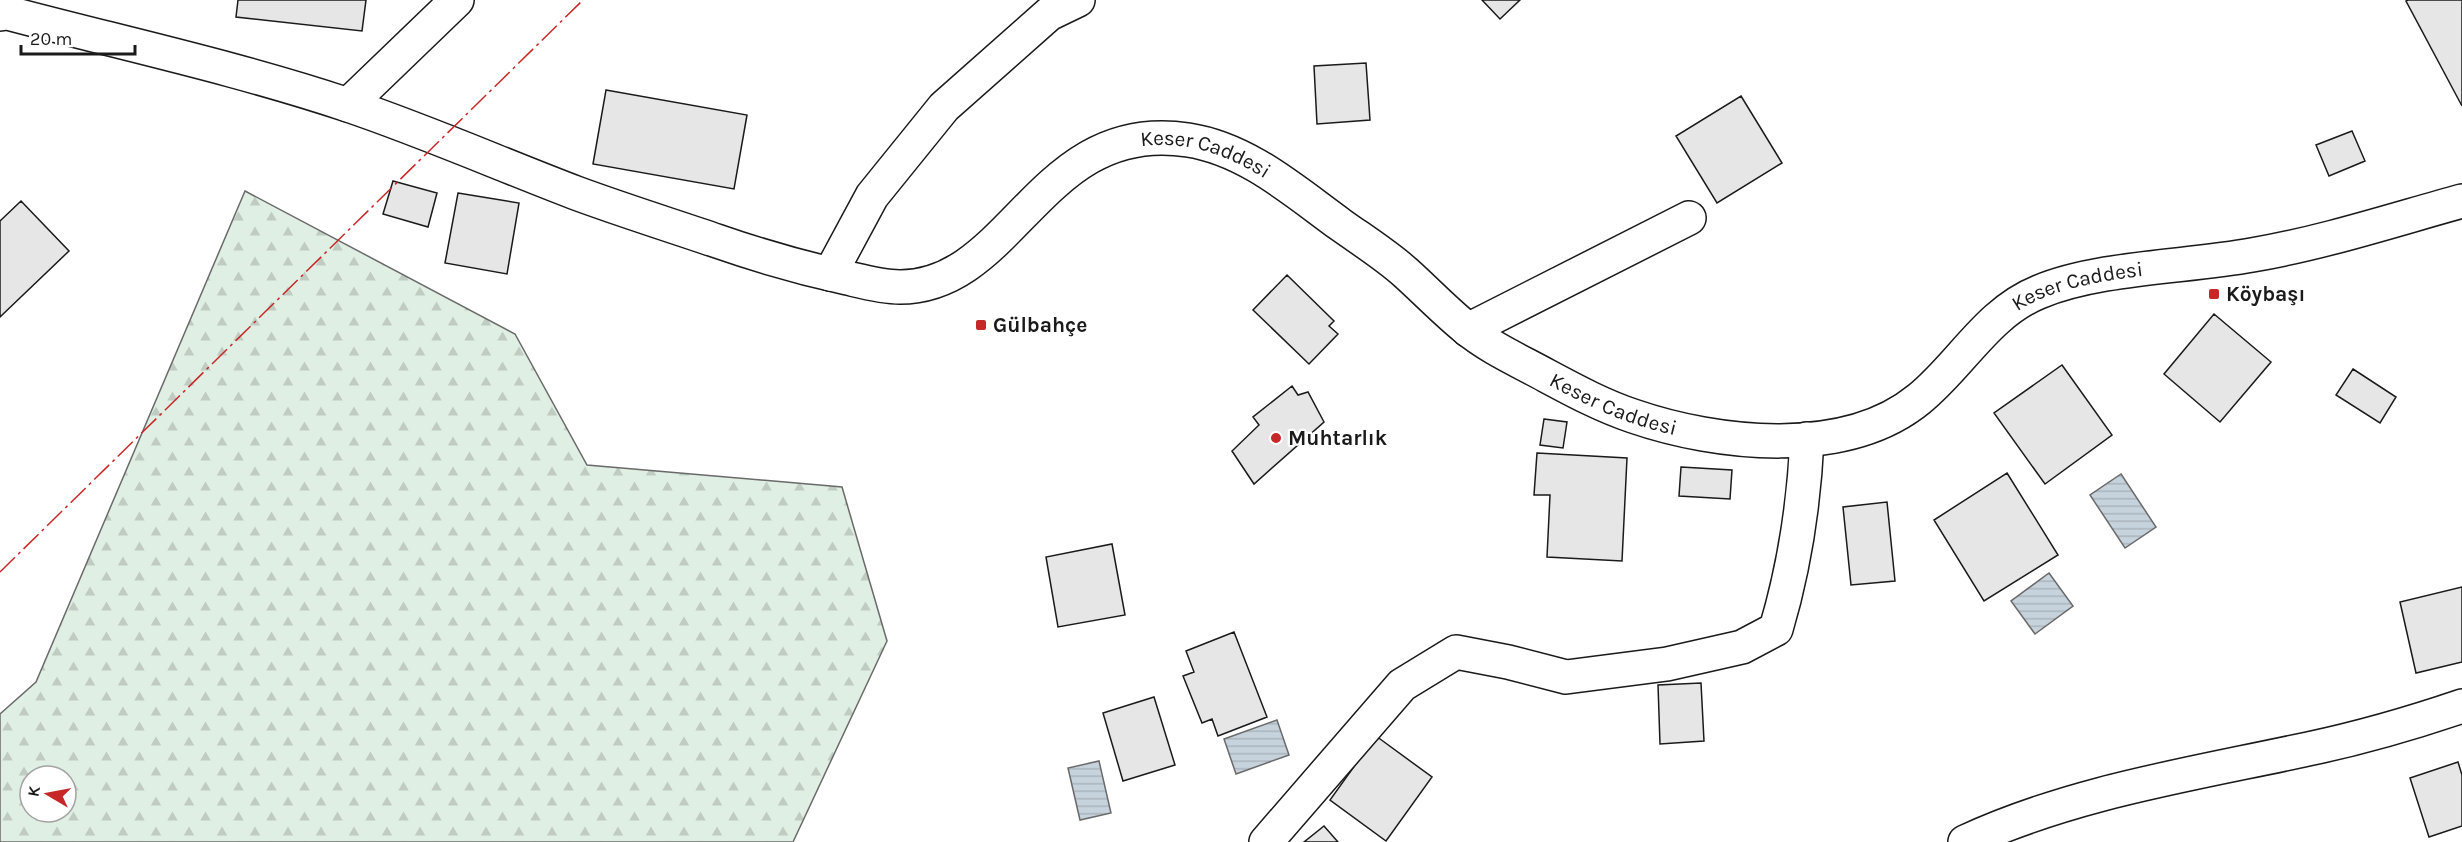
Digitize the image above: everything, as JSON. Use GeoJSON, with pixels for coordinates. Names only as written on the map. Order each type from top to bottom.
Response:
{"type":"FeatureCollection","features":[{"type":"Feature","properties":{"kind":"street"},"geometry":{"type":"LineString","coordinates":[[348,105],[457,0]]}},
{"type":"Feature","properties":{"kind":"street"},"geometry":{"type":"LineString","coordinates":[[830,274],[873,196],[944,107],[1049,14],[1078,0]]}},
{"type":"Feature","properties":{"kind":"street","name":"Keser Caddesi"},"geometry":{"type":"LineString","coordinates":[[0,14],[31,19],[348,105],[585,196],[774,261],[898,288],[928,284],[966,267],[1056,180],[1080,161],[1109,147],[1134,140],[1167,138],[1196,141],[1228,151],[1271,174],[1400,267],[1468,330],[1506,354],[1591,399],[1633,416],[1682,430],[1725,437],[1807,439],[1856,432],[1880,424],[1905,410],[1935,385],[1988,325],[2011,307],[2038,292],[2075,281],[2250,256],[2307,244],[2462,201]]}},
{"type":"Feature","properties":{"kind":"street"},"geometry":{"type":"LineString","coordinates":[[1468,330],[1689,218]]}},
{"type":"Feature","properties":{"kind":"street"},"geometry":{"type":"LineString","coordinates":[[1266,842],[1402,685],[1456,652],[1566,677],[1667,664],[1742,647],[1776,629],[1804,500],[1807,439]]}},
{"type":"Feature","properties":{"kind":"street"},"geometry":{"type":"LineString","coordinates":[[1965,842],[1994,829],[2110,791],[2311,748],[2462,706]]}},
{"type":"Feature","properties":{"kind":"green space"},"geometry":{"type":"Polygon","coordinates":[[[245,191],[515,334],[587,465],[842,487],[887,641],[793,842],[0,842],[0,714],[36,682],[245,191]]]}},
{"type":"Feature","properties":{"kind":"shaded area"},"geometry":{"type":"Polygon","coordinates":[[[2121,474],[2156,527],[2125,548],[2090,495],[2121,474]]]}},
{"type":"Feature","properties":{"kind":"shaded area"},"geometry":{"type":"Polygon","coordinates":[[[2049,573],[2073,606],[2035,634],[2011,601],[2049,573]]]}},
{"type":"Feature","properties":{"kind":"shaded area"},"geometry":{"type":"Polygon","coordinates":[[[1277,720],[1289,755],[1236,774],[1224,739],[1277,720]]]}},
{"type":"Feature","properties":{"kind":"shaded area"},"geometry":{"type":"Polygon","coordinates":[[[1099,761],[1111,813],[1080,820],[1068,768],[1099,761]]]}},
{"type":"Feature","properties":{"kind":"building"},"geometry":{"type":"Polygon","coordinates":[[[238,0],[366,0],[362,31],[236,17],[238,0]]]}},
{"type":"Feature","properties":{"kind":"building"},"geometry":{"type":"Polygon","coordinates":[[[1482,0],[1520,0],[1500,19],[1482,0]]]}},
{"type":"Feature","properties":{"kind":"building"},"geometry":{"type":"Polygon","coordinates":[[[2462,0],[2462,106],[2406,1],[2462,0]]]}},
{"type":"Feature","properties":{"kind":"building"},"geometry":{"type":"Polygon","coordinates":[[[1366,63],[1370,120],[1317,124],[1314,66],[1366,63]]]}},
{"type":"Feature","properties":{"kind":"building"},"geometry":{"type":"Polygon","coordinates":[[[606,90],[747,115],[734,189],[593,164],[606,90]]]}},
{"type":"Feature","properties":{"kind":"building"},"geometry":{"type":"Polygon","coordinates":[[[1741,96],[1782,163],[1717,203],[1676,136],[1741,96]]]}},
{"type":"Feature","properties":{"kind":"building"},"geometry":{"type":"Polygon","coordinates":[[[2352,131],[2365,161],[2329,176],[2316,145],[2352,131]]]}},
{"type":"Feature","properties":{"kind":"building"},"geometry":{"type":"Polygon","coordinates":[[[393,181],[437,193],[428,227],[383,214],[393,181]]]}},
{"type":"Feature","properties":{"kind":"building"},"geometry":{"type":"Polygon","coordinates":[[[458,193],[519,203],[507,274],[445,263],[458,193]]]}},
{"type":"Feature","properties":{"kind":"building"},"geometry":{"type":"Polygon","coordinates":[[[21,201],[69,251],[0,317],[0,221],[21,201]]]}},
{"type":"Feature","properties":{"kind":"building"},"geometry":{"type":"Polygon","coordinates":[[[1287,275],[1334,321],[1329,326],[1338,334],[1309,364],[1253,310],[1287,275]]]}},
{"type":"Feature","properties":{"kind":"building"},"geometry":{"type":"Polygon","coordinates":[[[2214,314],[2271,362],[2220,422],[2164,374],[2214,314]]]}},
{"type":"Feature","properties":{"kind":"building"},"geometry":{"type":"Polygon","coordinates":[[[2062,365],[2112,435],[2045,484],[1994,413],[2062,365]]]}},
{"type":"Feature","properties":{"kind":"building"},"geometry":{"type":"Polygon","coordinates":[[[2353,369],[2396,397],[2380,423],[2336,395],[2353,369]]]}},
{"type":"Feature","properties":{"kind":"building","name":"Muhtarlık"},"geometry":{"type":"Polygon","coordinates":[[[1292,386],[1298,395],[1308,392],[1324,422],[1254,484],[1232,451],[1259,425],[1253,417],[1292,386]]]}},
{"type":"Feature","properties":{"kind":"building"},"geometry":{"type":"Polygon","coordinates":[[[1544,419],[1567,422],[1563,448],[1540,445],[1544,419]]]}},
{"type":"Feature","properties":{"kind":"building"},"geometry":{"type":"Polygon","coordinates":[[[1537,453],[1627,458],[1622,561],[1547,557],[1550,495],[1534,495],[1537,453]]]}},
{"type":"Feature","properties":{"kind":"building"},"geometry":{"type":"Polygon","coordinates":[[[1681,467],[1732,470],[1730,499],[1679,496],[1681,467]]]}},
{"type":"Feature","properties":{"kind":"building"},"geometry":{"type":"Polygon","coordinates":[[[2007,473],[2058,555],[1984,601],[1934,520],[2007,473]]]}},
{"type":"Feature","properties":{"kind":"building"},"geometry":{"type":"Polygon","coordinates":[[[1887,502],[1895,581],[1851,585],[1843,507],[1887,502]]]}},
{"type":"Feature","properties":{"kind":"building"},"geometry":{"type":"Polygon","coordinates":[[[1112,544],[1125,615],[1058,627],[1046,557],[1112,544]]]}},
{"type":"Feature","properties":{"kind":"building"},"geometry":{"type":"Polygon","coordinates":[[[2462,587],[2462,662],[2416,673],[2400,602],[2462,587]]]}},
{"type":"Feature","properties":{"kind":"building"},"geometry":{"type":"Polygon","coordinates":[[[1234,632],[1267,717],[1218,736],[1212,719],[1202,723],[1183,676],[1194,672],[1186,651],[1234,632]]]}},
{"type":"Feature","properties":{"kind":"building"},"geometry":{"type":"Polygon","coordinates":[[[1701,683],[1704,741],[1660,744],[1658,685],[1701,683]]]}},
{"type":"Feature","properties":{"kind":"building"},"geometry":{"type":"Polygon","coordinates":[[[1154,697],[1175,765],[1123,781],[1103,713],[1154,697]]]}},
{"type":"Feature","properties":{"kind":"building"},"geometry":{"type":"Polygon","coordinates":[[[1376,736],[1432,777],[1386,841],[1330,800],[1376,736]]]}},
{"type":"Feature","properties":{"kind":"building"},"geometry":{"type":"Polygon","coordinates":[[[2458,762],[2462,775],[2462,826],[2429,837],[2410,778],[2458,762]]]}},
{"type":"Feature","properties":{"kind":"building"},"geometry":{"type":"Polygon","coordinates":[[[1324,826],[1338,842],[1304,842],[1324,826]]]}},
{"type":"Feature","properties":{"kind":"power"},"geometry":{"type":"LineString","coordinates":[[0,572],[583,0]]}},
{"type":"Feature","properties":{"kind":"place","name":"Köybaşı"},"geometry":{"type":"Point","coordinates":[2214,294]}},
{"type":"Feature","properties":{"kind":"place","name":"Gülbahçe"},"geometry":{"type":"Point","coordinates":[981,325]}},
{"type":"Feature","properties":{"kind":"place","name":"Muhtarlık"},"geometry":{"type":"Point","coordinates":[1276,438]}}]}
